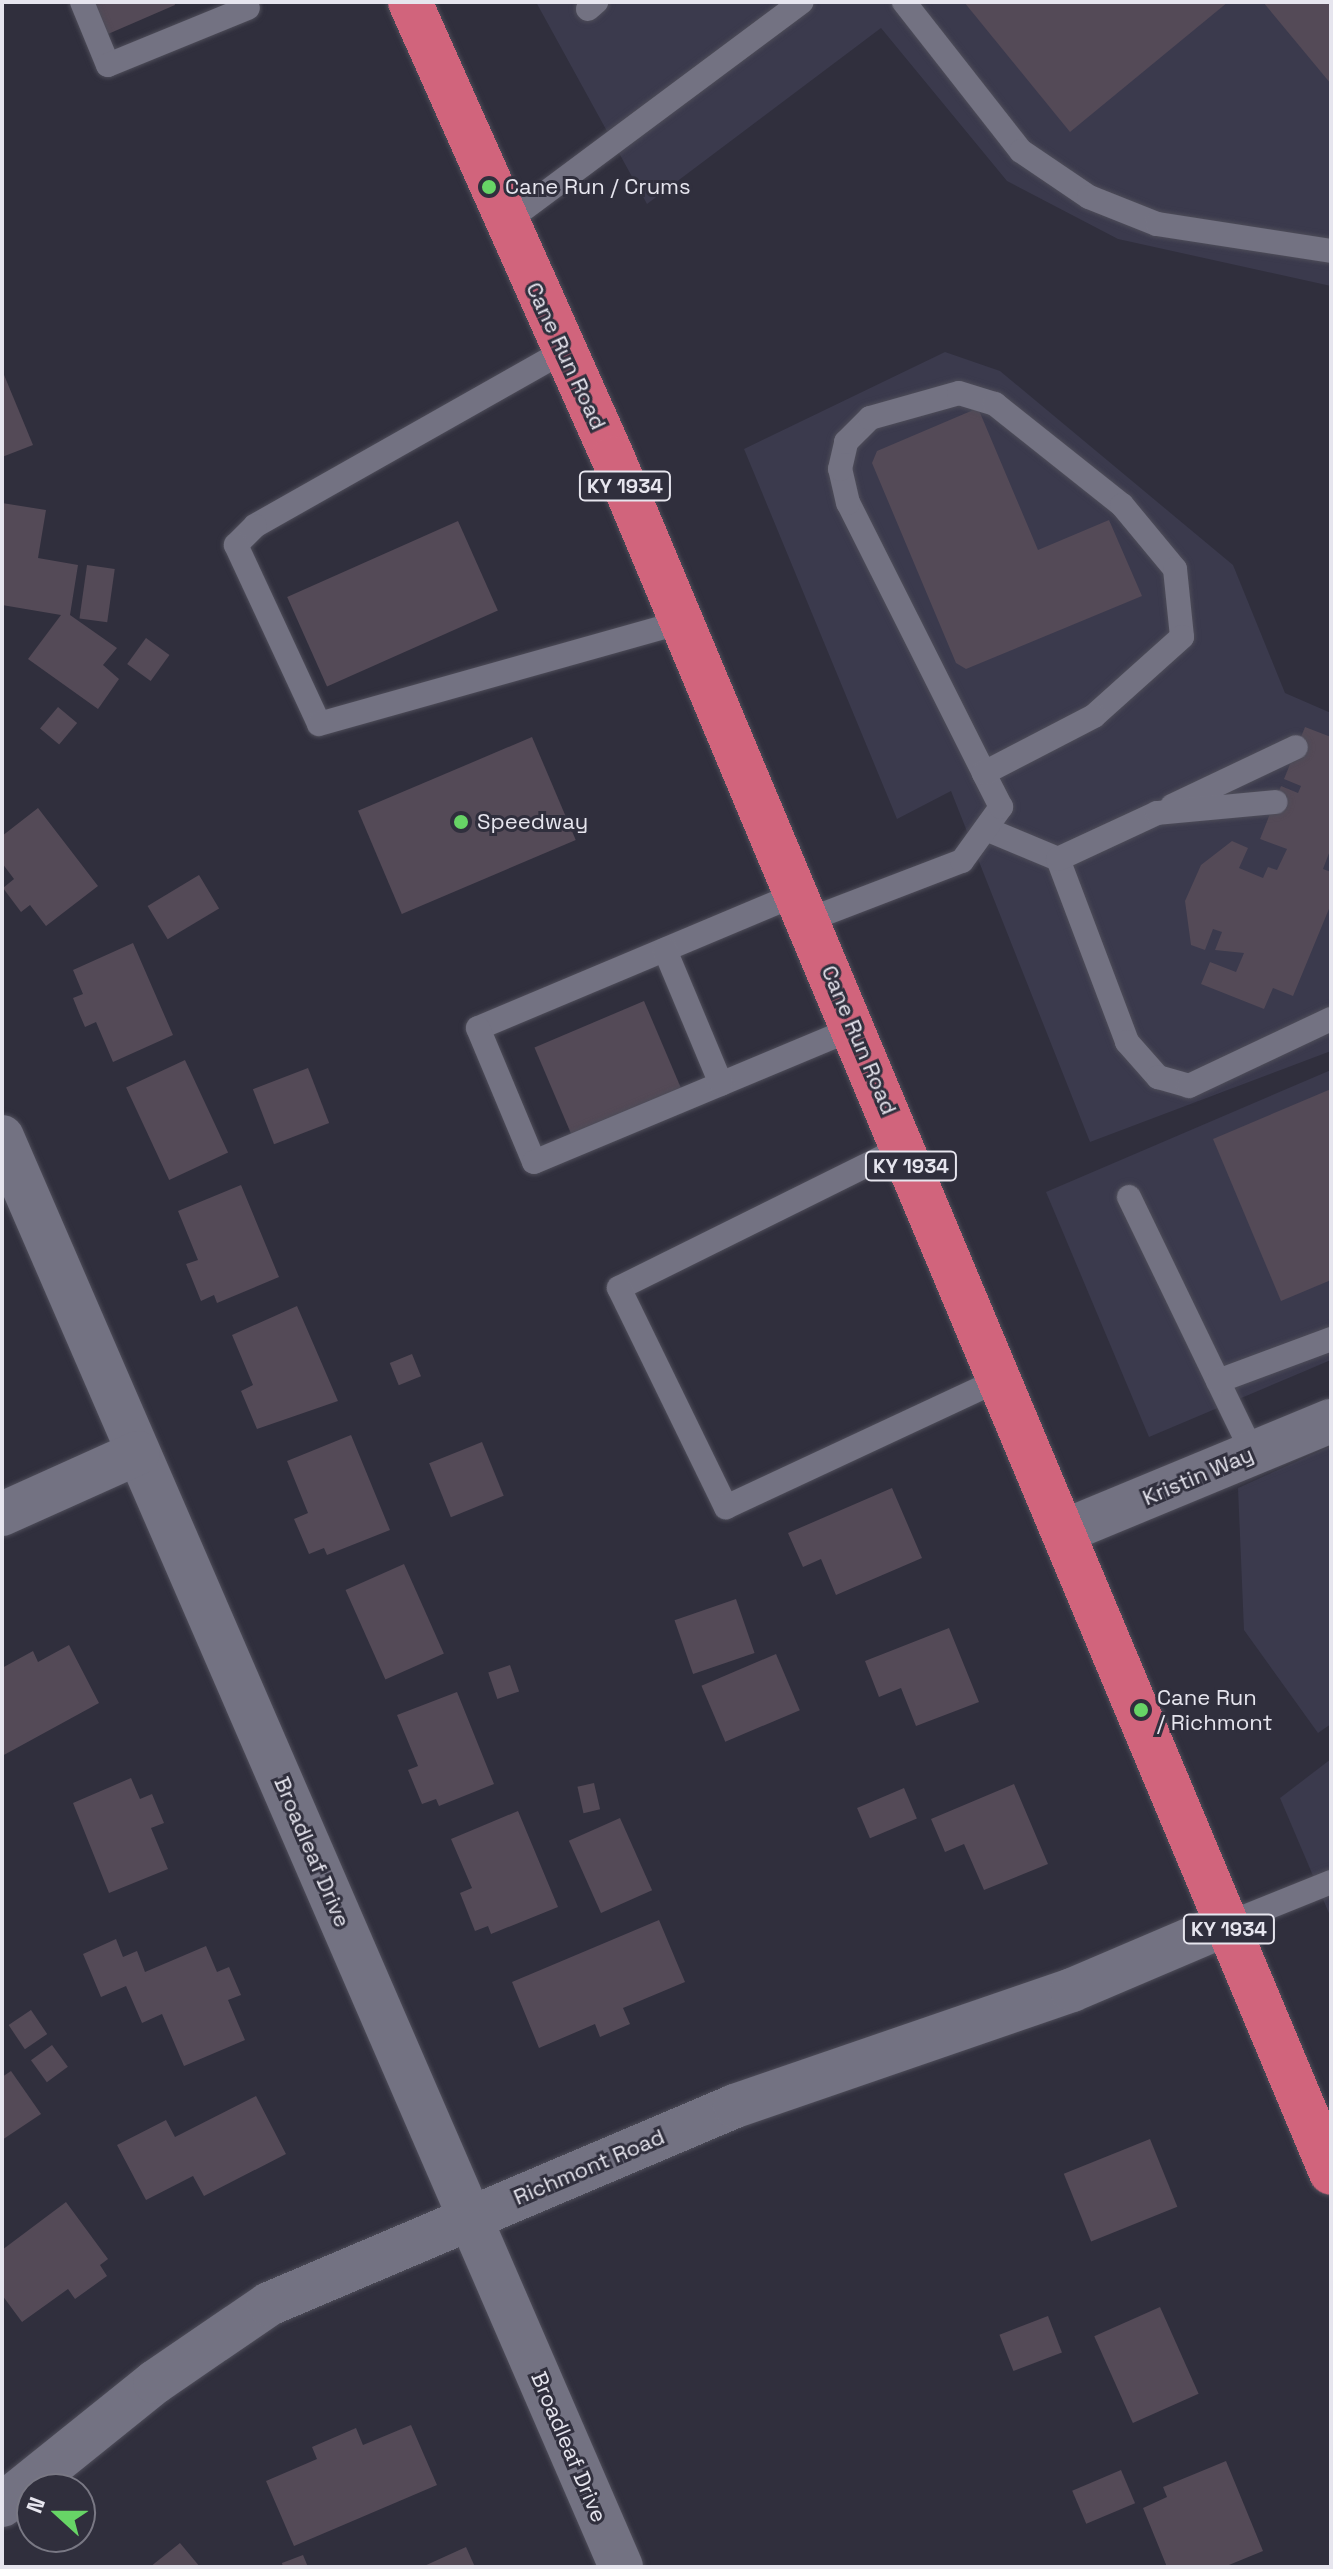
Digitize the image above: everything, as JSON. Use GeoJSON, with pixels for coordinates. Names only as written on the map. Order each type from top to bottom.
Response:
{"type":"FeatureCollection","features":[{"type":"Feature","properties":{"kind":"highway","name":"Cane Run Road"},"geometry":{"type":"LineString","coordinates":[[410,2],[682,622],[1227,1924],[1327,2153]]}},
{"type":"Feature","properties":{"kind":"street","name":"Broadleaf Drive"},"geometry":{"type":"LineString","coordinates":[[2,1137],[621,2567]]}},
{"type":"Feature","properties":{"kind":"street","name":"Kristin Way"},"geometry":{"type":"LineString","coordinates":[[1065,1531],[1331,1421]]}},
{"type":"Feature","properties":{"kind":"street"},"geometry":{"type":"LineString","coordinates":[[2,1514],[138,1453]]}},
{"type":"Feature","properties":{"kind":"street","name":"Richmont Road"},"geometry":{"type":"LineString","coordinates":[[2,2505],[155,2382],[269,2304],[735,2106],[1072,1990],[1227,1924]]}},
{"type":"Feature","properties":{"kind":"lane"},"geometry":{"type":"LineString","coordinates":[[82,2],[108,65],[251,4]]}},
{"type":"Feature","properties":{"kind":"lane"},"geometry":{"type":"LineString","coordinates":[[505,223],[802,2]]}},
{"type":"Feature","properties":{"kind":"lane"},"geometry":{"type":"LineString","coordinates":[[904,2],[1021,151],[1089,197],[1157,224],[1331,251]]}},
{"type":"Feature","properties":{"kind":"lane"},"geometry":{"type":"LineString","coordinates":[[564,351],[255,526],[236,545],[319,724],[682,622]]}},
{"type":"Feature","properties":{"kind":"lane"},"geometry":{"type":"LineString","coordinates":[[854,1028],[534,1162],[478,1028],[665,950],[962,861],[1001,807],[848,503],[840,469],[846,442],[870,418],[959,393],[995,404],[1122,505],[1175,569],[1182,637],[1094,716],[984,773]]}},
{"type":"Feature","properties":{"kind":"lane"},"geometry":{"type":"LineString","coordinates":[[1058,859],[1296,747]]}},
{"type":"Feature","properties":{"kind":"lane"},"geometry":{"type":"LineString","coordinates":[[1157,813],[1275,802]]}},
{"type":"Feature","properties":{"kind":"lane"},"geometry":{"type":"LineString","coordinates":[[986,829],[1058,859],[1127,1042],[1158,1077],[1189,1086],[1331,1019]]}},
{"type":"Feature","properties":{"kind":"lane"},"geometry":{"type":"LineString","coordinates":[[665,950],[721,1084]]}},
{"type":"Feature","properties":{"kind":"lane"},"geometry":{"type":"LineString","coordinates":[[903,1147],[619,1288],[726,1507],[1001,1379]]}},
{"type":"Feature","properties":{"kind":"lane"},"geometry":{"type":"LineString","coordinates":[[1129,1197],[1253,1453]]}},
{"type":"Feature","properties":{"kind":"lane"},"geometry":{"type":"LineString","coordinates":[[1218,1381],[1331,1339]]}},
{"type":"Feature","properties":{"kind":"lane"},"geometry":{"type":"LineString","coordinates":[[1227,1924],[1331,1882]]}},
{"type":"Feature","properties":{"kind":"shaded area"},"geometry":{"type":"Polygon","coordinates":[[[536,2],[1331,2],[1331,286],[1118,239],[1007,181],[881,28],[647,204],[536,2]]]}},
{"type":"Feature","properties":{"kind":"shaded area"},"geometry":{"type":"Polygon","coordinates":[[[945,352],[1000,371],[1233,565],[1285,693],[1331,713],[1331,1051],[1090,1142],[951,791],[897,819],[744,449],[945,352]]]}},
{"type":"Feature","properties":{"kind":"shaded area"},"geometry":{"type":"Polygon","coordinates":[[[1331,1070],[1331,1360],[1149,1437],[1046,1192],[1331,1070]]]}},
{"type":"Feature","properties":{"kind":"shaded area"},"geometry":{"type":"Polygon","coordinates":[[[1331,1446],[1331,1724],[1318,1733],[1244,1630],[1238,1488],[1331,1446]]]}},
{"type":"Feature","properties":{"kind":"shaded area"},"geometry":{"type":"Polygon","coordinates":[[[1331,1759],[1331,1918],[1280,1798],[1331,1759]]]}},
{"type":"Feature","properties":{"kind":"building"},"geometry":{"type":"Polygon","coordinates":[[[94,2],[174,2],[175,5],[108,34],[94,2]]]}},
{"type":"Feature","properties":{"kind":"building"},"geometry":{"type":"Polygon","coordinates":[[[964,2],[1228,2],[1070,132],[964,2]]]}},
{"type":"Feature","properties":{"kind":"building"},"geometry":{"type":"Polygon","coordinates":[[[1263,2],[1331,2],[1331,84],[1263,2]]]}},
{"type":"Feature","properties":{"kind":"building"},"geometry":{"type":"Polygon","coordinates":[[[2,370],[33,445],[2,457],[2,370]]]}},
{"type":"Feature","properties":{"kind":"building"},"geometry":{"type":"Polygon","coordinates":[[[978,408],[1038,550],[1109,520],[1142,596],[966,669],[956,663],[872,463],[877,451],[978,408]]]}},
{"type":"Feature","properties":{"kind":"building"},"geometry":{"type":"Polygon","coordinates":[[[2,503],[46,510],[38,558],[78,565],[70,615],[117,648],[103,665],[119,679],[98,709],[28,659],[61,615],[2,605],[2,503]]]}},
{"type":"Feature","properties":{"kind":"building"},"geometry":{"type":"Polygon","coordinates":[[[458,521],[498,611],[327,687],[287,597],[458,521]]]}},
{"type":"Feature","properties":{"kind":"building"},"geometry":{"type":"Polygon","coordinates":[[[87,565],[115,569],[107,622],[79,618],[87,565]]]}},
{"type":"Feature","properties":{"kind":"building"},"geometry":{"type":"Polygon","coordinates":[[[146,638],[169,655],[151,681],[127,664],[146,638]]]}},
{"type":"Feature","properties":{"kind":"building"},"geometry":{"type":"Polygon","coordinates":[[[58,707],[77,723],[59,745],[40,728],[58,707]]]}},
{"type":"Feature","properties":{"kind":"building"},"geometry":{"type":"Polygon","coordinates":[[[1305,727],[1331,737],[1331,848],[1323,869],[1331,872],[1331,904],[1293,996],[1273,988],[1264,1009],[1201,984],[1210,962],[1236,972],[1244,953],[1215,950],[1222,932],[1213,929],[1205,950],[1191,945],[1185,901],[1201,865],[1232,841],[1248,848],[1239,868],[1263,878],[1268,867],[1277,870],[1287,849],[1260,839],[1281,786],[1298,793],[1301,786],[1284,779],[1305,727]]]}},
{"type":"Feature","properties":{"kind":"building"},"geometry":{"type":"Polygon","coordinates":[[[532,737],[576,840],[402,914],[358,811],[532,737]]]}},
{"type":"Feature","properties":{"kind":"building"},"geometry":{"type":"Polygon","coordinates":[[[38,808],[98,886],[46,926],[30,905],[21,912],[3,888],[14,879],[2,863],[2,836],[38,808]]]}},
{"type":"Feature","properties":{"kind":"building"},"geometry":{"type":"Polygon","coordinates":[[[199,875],[219,908],[168,939],[148,906],[199,875]]]}},
{"type":"Feature","properties":{"kind":"building"},"geometry":{"type":"Polygon","coordinates":[[[133,943],[173,1035],[113,1062],[96,1022],[85,1027],[73,998],[83,994],[73,970],[133,943]]]}},
{"type":"Feature","properties":{"kind":"building"},"geometry":{"type":"Polygon","coordinates":[[[644,1001],[683,1093],[574,1140],[534,1047],[644,1001]]]}},
{"type":"Feature","properties":{"kind":"building"},"geometry":{"type":"Polygon","coordinates":[[[185,1060],[228,1152],[169,1180],[126,1087],[185,1060]]]}},
{"type":"Feature","properties":{"kind":"building"},"geometry":{"type":"Polygon","coordinates":[[[308,1068],[329,1123],[274,1144],[253,1089],[308,1068]]]}},
{"type":"Feature","properties":{"kind":"building"},"geometry":{"type":"Polygon","coordinates":[[[1331,1089],[1331,1280],[1281,1301],[1213,1139],[1331,1089]]]}},
{"type":"Feature","properties":{"kind":"building"},"geometry":{"type":"Polygon","coordinates":[[[241,1185],[279,1277],[217,1303],[214,1295],[201,1301],[186,1264],[198,1260],[178,1211],[241,1185]]]}},
{"type":"Feature","properties":{"kind":"building"},"geometry":{"type":"Polygon","coordinates":[[[297,1306],[338,1401],[257,1429],[241,1391],[253,1385],[232,1335],[297,1306]]]}},
{"type":"Feature","properties":{"kind":"building"},"geometry":{"type":"Polygon","coordinates":[[[412,1354],[421,1376],[399,1385],[390,1363],[412,1354]]]}},
{"type":"Feature","properties":{"kind":"building"},"geometry":{"type":"Polygon","coordinates":[[[351,1435],[390,1530],[327,1555],[324,1548],[309,1554],[294,1519],[308,1513],[287,1461],[351,1435]]]}},
{"type":"Feature","properties":{"kind":"building"},"geometry":{"type":"Polygon","coordinates":[[[482,1442],[504,1496],[451,1517],[429,1463],[482,1442]]]}},
{"type":"Feature","properties":{"kind":"building"},"geometry":{"type":"Polygon","coordinates":[[[892,1488],[922,1558],[836,1595],[821,1559],[803,1567],[788,1533],[892,1488]]]}},
{"type":"Feature","properties":{"kind":"building"},"geometry":{"type":"Polygon","coordinates":[[[404,1564],[444,1654],[385,1680],[346,1590],[404,1564]]]}},
{"type":"Feature","properties":{"kind":"building"},"geometry":{"type":"Polygon","coordinates":[[[736,1599],[755,1653],[693,1674],[675,1620],[736,1599]]]}},
{"type":"Feature","properties":{"kind":"building"},"geometry":{"type":"Polygon","coordinates":[[[949,1628],[979,1702],[916,1726],[901,1688],[879,1697],[865,1661],[949,1628]]]}},
{"type":"Feature","properties":{"kind":"building"},"geometry":{"type":"Polygon","coordinates":[[[69,1645],[99,1703],[2,1756],[2,1668],[33,1651],[38,1662],[69,1645]]]}},
{"type":"Feature","properties":{"kind":"building"},"geometry":{"type":"Polygon","coordinates":[[[776,1654],[800,1710],[725,1742],[701,1686],[776,1654]]]}},
{"type":"Feature","properties":{"kind":"building"},"geometry":{"type":"Polygon","coordinates":[[[510,1665],[519,1691],[497,1699],[488,1672],[510,1665]]]}},
{"type":"Feature","properties":{"kind":"building"},"geometry":{"type":"Polygon","coordinates":[[[457,1692],[494,1784],[439,1806],[436,1799],[422,1804],[408,1770],[418,1766],[397,1715],[457,1692]]]}},
{"type":"Feature","properties":{"kind":"building"},"geometry":{"type":"Polygon","coordinates":[[[131,1778],[140,1799],[152,1794],[164,1823],[151,1828],[168,1869],[109,1893],[73,1803],[131,1778]]]}},
{"type":"Feature","properties":{"kind":"building"},"geometry":{"type":"Polygon","coordinates":[[[594,1783],[600,1809],[584,1813],[577,1787],[594,1783]]]}},
{"type":"Feature","properties":{"kind":"building"},"geometry":{"type":"Polygon","coordinates":[[[1014,1784],[1048,1864],[984,1890],[964,1844],[945,1852],[931,1819],[1014,1784]]]}},
{"type":"Feature","properties":{"kind":"building"},"geometry":{"type":"Polygon","coordinates":[[[904,1788],[917,1818],[870,1838],[857,1808],[904,1788]]]}},
{"type":"Feature","properties":{"kind":"building"},"geometry":{"type":"Polygon","coordinates":[[[518,1811],[558,1907],[491,1934],[488,1926],[475,1931],[460,1893],[472,1888],[451,1839],[518,1811]]]}},
{"type":"Feature","properties":{"kind":"building"},"geometry":{"type":"Polygon","coordinates":[[[620,1818],[652,1890],[601,1913],[569,1841],[620,1818]]]}},
{"type":"Feature","properties":{"kind":"building"},"geometry":{"type":"Polygon","coordinates":[[[659,1920],[685,1982],[623,2008],[630,2024],[600,2037],[595,2024],[539,2048],[512,1982],[659,1920]]]}},
{"type":"Feature","properties":{"kind":"building"},"geometry":{"type":"Polygon","coordinates":[[[116,1939],[123,1957],[137,1951],[145,1972],[206,1946],[217,1972],[229,1967],[241,1995],[228,2000],[245,2040],[184,2066],[162,2014],[142,2023],[126,1986],[101,1997],[83,1954],[116,1939]]]}},
{"type":"Feature","properties":{"kind":"building"},"geometry":{"type":"Polygon","coordinates":[[[31,2010],[47,2034],[25,2049],[9,2025],[31,2010]]]}},
{"type":"Feature","properties":{"kind":"building"},"geometry":{"type":"Polygon","coordinates":[[[52,2045],[68,2067],[47,2082],[31,2060],[52,2045]]]}},
{"type":"Feature","properties":{"kind":"building"},"geometry":{"type":"Polygon","coordinates":[[[11,2071],[41,2114],[2,2140],[2,2077],[11,2071]]]}},
{"type":"Feature","properties":{"kind":"building"},"geometry":{"type":"Polygon","coordinates":[[[256,2096],[286,2154],[204,2196],[193,2176],[146,2200],[117,2145],[166,2120],[175,2137],[256,2096]]]}},
{"type":"Feature","properties":{"kind":"building"},"geometry":{"type":"Polygon","coordinates":[[[1150,2139],[1177,2207],[1091,2242],[1064,2174],[1150,2139]]]}},
{"type":"Feature","properties":{"kind":"building"},"geometry":{"type":"Polygon","coordinates":[[[66,2202],[108,2259],[100,2265],[107,2276],[75,2299],[68,2289],[22,2322],[2,2295],[2,2250],[66,2202]]]}},
{"type":"Feature","properties":{"kind":"building"},"geometry":{"type":"Polygon","coordinates":[[[1160,2307],[1199,2394],[1133,2423],[1094,2336],[1160,2307]]]}},
{"type":"Feature","properties":{"kind":"building"},"geometry":{"type":"Polygon","coordinates":[[[1048,2316],[1062,2352],[1013,2371],[999,2335],[1048,2316]]]}},
{"type":"Feature","properties":{"kind":"building"},"geometry":{"type":"Polygon","coordinates":[[[411,2425],[437,2485],[294,2546],[266,2481],[317,2459],[312,2447],[356,2428],[363,2445],[411,2425]]]}},
{"type":"Feature","properties":{"kind":"building"},"geometry":{"type":"Polygon","coordinates":[[[1226,2461],[1263,2551],[1224,2567],[1167,2567],[1143,2508],[1167,2497],[1163,2487],[1226,2461]]]}},
{"type":"Feature","properties":{"kind":"building"},"geometry":{"type":"Polygon","coordinates":[[[1121,2470],[1135,2503],[1086,2524],[1072,2491],[1121,2470]]]}},
{"type":"Feature","properties":{"kind":"building"},"geometry":{"type":"Polygon","coordinates":[[[180,2543],[200,2567],[150,2567],[180,2543]]]}},
{"type":"Feature","properties":{"kind":"building"},"geometry":{"type":"Polygon","coordinates":[[[466,2547],[475,2567],[422,2567],[466,2547]]]}},
{"type":"Feature","properties":{"kind":"building"},"geometry":{"type":"Polygon","coordinates":[[[303,2555],[308,2567],[283,2567],[282,2563],[303,2555]]]}},
{"type":"Feature","properties":{"kind":"place","name":"Cane Run / Crums"},"geometry":{"type":"Point","coordinates":[489,187]}},
{"type":"Feature","properties":{"kind":"place","name":"Speedway"},"geometry":{"type":"Point","coordinates":[461,822]}},
{"type":"Feature","properties":{"kind":"place","name":"Cane Run / Richmont"},"geometry":{"type":"Point","coordinates":[1141,1710]}}]}
